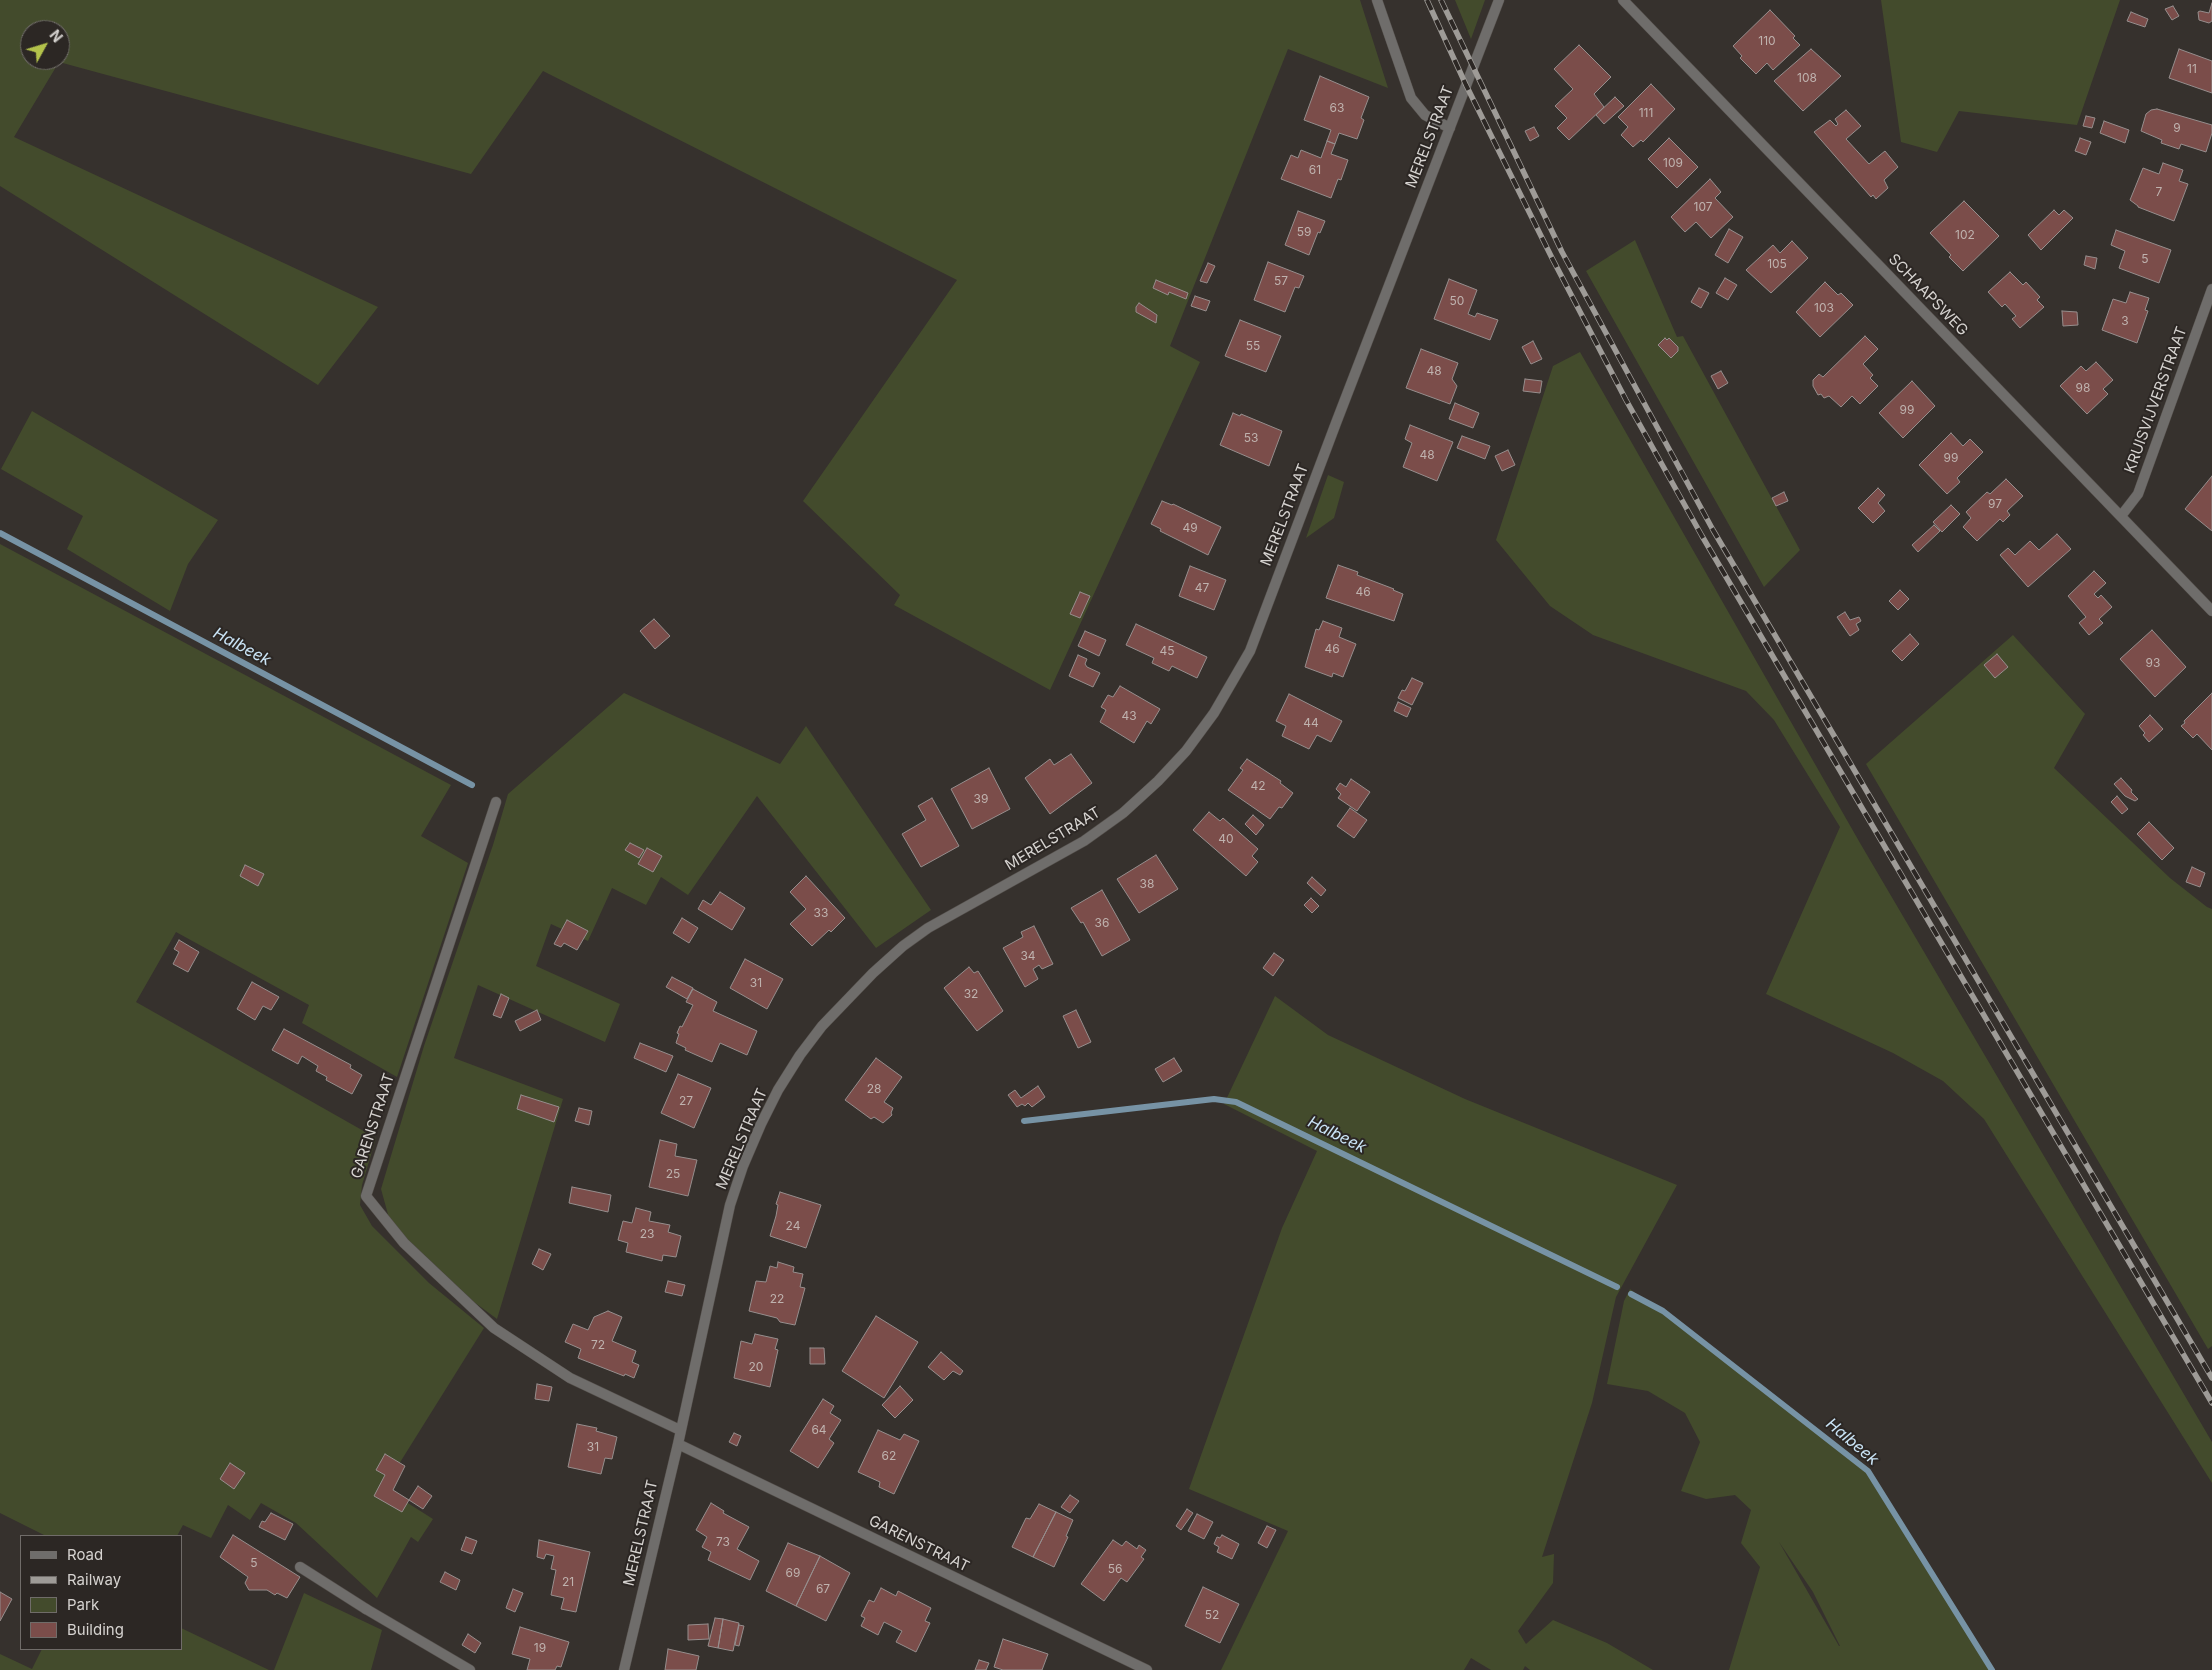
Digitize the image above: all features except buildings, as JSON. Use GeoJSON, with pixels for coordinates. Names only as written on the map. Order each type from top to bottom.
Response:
{"type":"FeatureCollection","features":[{"type":"Feature","properties":{"kind":"street"},"geometry":{"type":"LineString","coordinates":[[1377,0],[1412,98],[1425,115],[1450,128]]}},
{"type":"Feature","properties":{"kind":"street","name":"MERELSTRAAT"},"geometry":{"type":"LineString","coordinates":[[624,1670],[678,1444],[730,1205],[743,1166],[778,1090],[800,1055],[822,1026],[873,973],[928,928],[1084,841],[1123,813],[1158,781],[1180,757],[1214,713],[1250,651],[1339,414],[1499,0]]}},
{"type":"Feature","properties":{"kind":"street","name":"SCHAAPSWEG"},"geometry":{"type":"LineString","coordinates":[[1623,0],[2212,611]]}},
{"type":"Feature","properties":{"kind":"street","name":"KRUISVIJVERSTRAAT"},"geometry":{"type":"LineString","coordinates":[[2122,516],[2138,494],[2212,289]]}},
{"type":"Feature","properties":{"kind":"street","name":"GARENSTRAAT"},"geometry":{"type":"LineString","coordinates":[[496,802],[366,1196],[404,1243],[494,1328],[570,1378],[680,1430]]}},
{"type":"Feature","properties":{"kind":"street","name":"GARENSTRAAT"},"geometry":{"type":"LineString","coordinates":[[678,1444],[1147,1670]]}},
{"type":"Feature","properties":{"kind":"street"},"geometry":{"type":"LineString","coordinates":[[300,1567],[366,1609],[470,1670]]}},
{"type":"Feature","properties":{"kind":"green space"},"geometry":{"type":"Polygon","coordinates":[[[0,0],[1360,0],[1388,88],[1288,49],[1170,346],[1200,362],[1050,690],[894,605],[900,595],[803,501],[957,280],[543,71],[471,174],[70,65],[70,20],[20,20],[20,70],[54,70],[14,137],[378,307],[318,385],[0,186],[0,0]]]}},
{"type":"Feature","properties":{"kind":"green space"},"geometry":{"type":"Polygon","coordinates":[[[1455,0],[1485,0],[1471,39],[1455,0]]]}},
{"type":"Feature","properties":{"kind":"green space"},"geometry":{"type":"Polygon","coordinates":[[[1881,0],[2120,0],[2077,125],[1959,111],[1937,152],[1901,142],[1881,0]]]}},
{"type":"Feature","properties":{"kind":"green space"},"geometry":{"type":"Polygon","coordinates":[[[1635,240],[1677,337],[1683,336],[1800,550],[1764,587],[1586,271],[1635,240]]]}},
{"type":"Feature","properties":{"kind":"green space"},"geometry":{"type":"Polygon","coordinates":[[[1580,352],[1860,843],[2212,1442],[2212,1483],[1984,1119],[1943,1081],[1893,1053],[1766,994],[1840,827],[1774,720],[1746,691],[1593,635],[1550,606],[1496,540],[1553,366],[1580,352]]]}},
{"type":"Feature","properties":{"kind":"green space"},"geometry":{"type":"Polygon","coordinates":[[[32,411],[218,520],[188,564],[170,611],[67,549],[83,516],[1,469],[32,411]]]}},
{"type":"Feature","properties":{"kind":"green space"},"geometry":{"type":"Polygon","coordinates":[[[1328,475],[1344,482],[1334,518],[1306,538],[1328,475]]]}},
{"type":"Feature","properties":{"kind":"green space"},"geometry":{"type":"Polygon","coordinates":[[[0,544],[451,785],[421,836],[468,863],[397,1077],[302,1023],[309,1005],[176,932],[136,1002],[376,1138],[362,1185],[360,1205],[372,1226],[429,1283],[484,1328],[384,1488],[433,1519],[418,1542],[411,1537],[377,1598],[296,1523],[261,1503],[250,1520],[228,1505],[211,1538],[183,1525],[178,1535],[44,1535],[0,1513],[0,544]]]}},
{"type":"Feature","properties":{"kind":"green space"},"geometry":{"type":"Polygon","coordinates":[[[2013,635],[2085,714],[2054,768],[2170,878],[2212,909],[2212,1346],[2208,1349],[1866,764],[2013,635]]]}},
{"type":"Feature","properties":{"kind":"green space"},"geometry":{"type":"Polygon","coordinates":[[[624,693],[780,764],[806,726],[931,910],[876,948],[757,796],[688,895],[661,877],[646,905],[612,888],[588,941],[551,924],[536,966],[620,1004],[605,1042],[478,985],[454,1058],[563,1099],[497,1319],[474,1302],[404,1236],[389,1218],[381,1189],[424,1046],[493,845],[508,794],[624,693]]]}},
{"type":"Feature","properties":{"kind":"green space"},"geometry":{"type":"Polygon","coordinates":[[[1275,996],[1328,1035],[1465,1099],[1677,1185],[1616,1297],[1592,1403],[1542,1557],[1554,1554],[1553,1583],[1518,1631],[1526,1644],[1553,1620],[1607,1643],[1653,1670],[1530,1670],[1525,1666],[1523,1670],[1491,1670],[1471,1658],[1464,1670],[1221,1670],[1288,1531],[1189,1489],[1282,1228],[1317,1151],[1224,1104],[1275,996]]]}},
{"type":"Feature","properties":{"kind":"green space"},"geometry":{"type":"Polygon","coordinates":[[[1630,1289],[1836,1444],[1871,1475],[1992,1670],[1729,1670],[1760,1567],[1741,1543],[1751,1510],[1735,1495],[1706,1499],[1681,1491],[1700,1442],[1685,1413],[1648,1391],[1607,1384],[1624,1301],[1630,1289]],[[1779,1542],[1840,1646],[1813,1592],[1779,1542]]]}},
{"type":"Feature","properties":{"kind":"green space"},"geometry":{"type":"Polygon","coordinates":[[[304,1593],[382,1630],[371,1670],[274,1670],[304,1593]]]}},
{"type":"Feature","properties":{"kind":"green space"},"geometry":{"type":"Polygon","coordinates":[[[182,1628],[269,1670],[0,1670],[0,1654],[32,1669],[42,1650],[182,1650],[182,1628]]]}},
{"type":"Feature","properties":{"kind":"waterway","name":"Halbeek"},"geometry":{"type":"LineString","coordinates":[[0,533],[472,785]]}},
{"type":"Feature","properties":{"kind":"waterway","name":"Halbeek"},"geometry":{"type":"LineString","coordinates":[[1024,1121],[1214,1099],[1236,1102],[1617,1287]]}},
{"type":"Feature","properties":{"kind":"waterway","name":"Halbeek"},"geometry":{"type":"LineString","coordinates":[[1631,1294],[1663,1311],[1868,1471],[1992,1670]]}},
{"type":"Feature","properties":{"kind":"railway"},"geometry":{"type":"LineString","coordinates":[[1427,0],[1466,85],[1552,258],[1626,400],[1702,536],[2212,1403]]}},
{"type":"Feature","properties":{"kind":"railway"},"geometry":{"type":"LineString","coordinates":[[1441,0],[1562,252],[1713,530],[2212,1378]]}}]}
